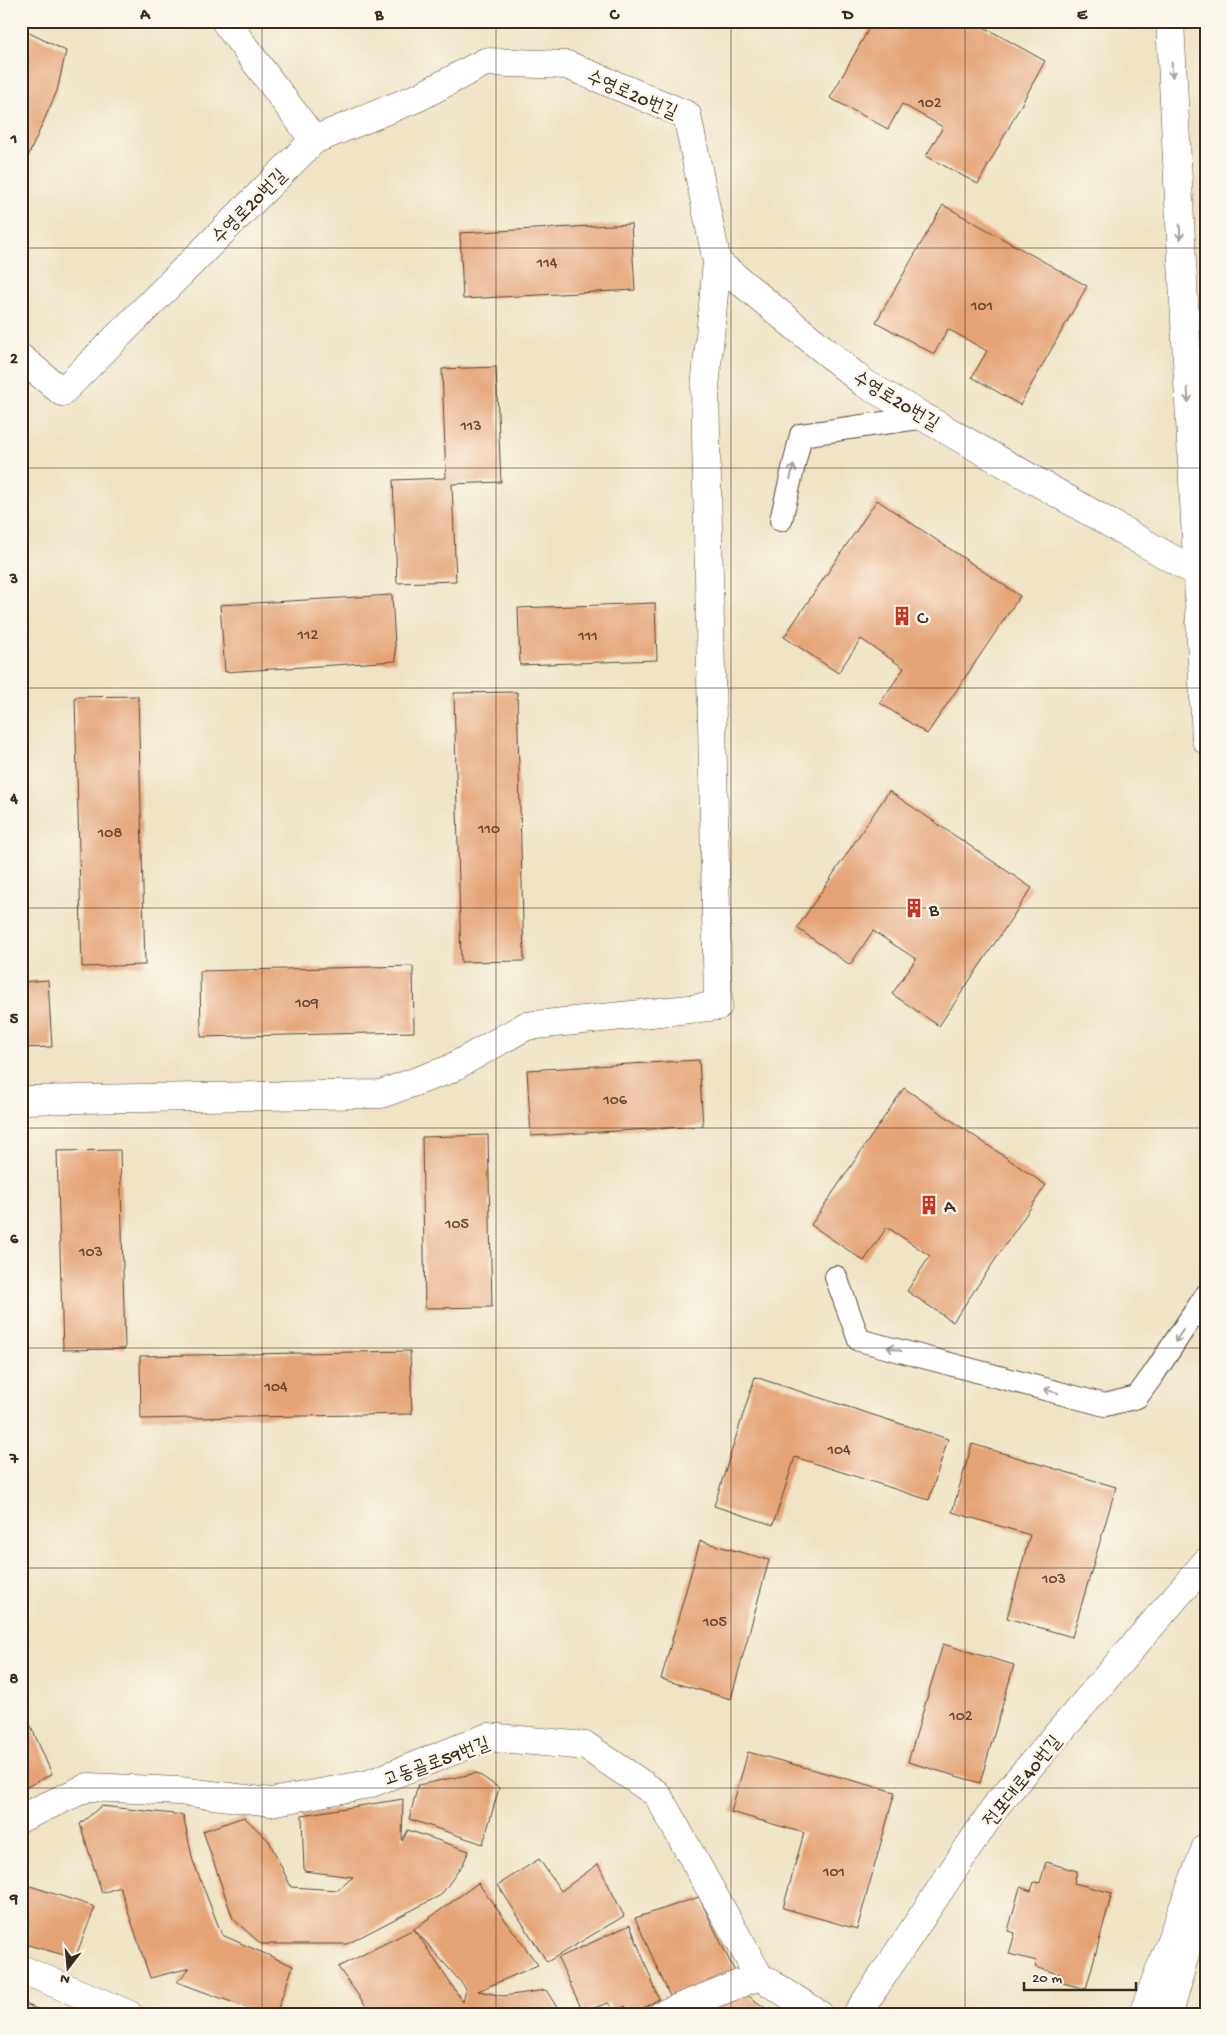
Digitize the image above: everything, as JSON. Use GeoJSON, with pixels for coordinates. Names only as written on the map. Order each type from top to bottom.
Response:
{"type":"FeatureCollection","features":[{"type":"Feature","properties":{"kind":"main road"},"geometry":{"type":"LineString","coordinates":[[224,21],[314,140]]}},
{"type":"Feature","properties":{"kind":"main road"},"geometry":{"type":"LineString","coordinates":[[1170,21],[1196,573],[1206,740]]}},
{"type":"Feature","properties":{"kind":"main road","name":"수영로20번길"},"geometry":{"type":"LineString","coordinates":[[21,358],[62,392],[314,140],[419,97],[485,62],[568,65],[688,115],[717,262],[864,382],[1196,573]]}},
{"type":"Feature","properties":{"kind":"main road"},"geometry":{"type":"LineString","coordinates":[[21,1100],[381,1094],[448,1070],[526,1026],[718,1006],[705,388],[717,262]]}},
{"type":"Feature","properties":{"kind":"main road","name":"전포대로40번길"},"geometry":{"type":"LineString","coordinates":[[858,2014],[998,1803],[1206,1562]]}},
{"type":"Feature","properties":{"kind":"main road","name":"고동골로59번길"},"geometry":{"type":"LineString","coordinates":[[21,1818],[88,1787],[179,1791],[271,1802],[369,1784],[488,1738],[586,1746],[657,1794],[759,1976],[819,2014]]}},
{"type":"Feature","properties":{"kind":"main road"},"geometry":{"type":"LineString","coordinates":[[1143,2014],[1206,1847]]}},
{"type":"Feature","properties":{"kind":"main road"},"geometry":{"type":"LineString","coordinates":[[1169,2014],[1206,1875]]}},
{"type":"Feature","properties":{"kind":"main road"},"geometry":{"type":"LineString","coordinates":[[21,1969],[128,2014]]}},
{"type":"Feature","properties":{"kind":"main road"},"geometry":{"type":"LineString","coordinates":[[663,2014],[759,1976]]}},
{"type":"Feature","properties":{"kind":"lane"},"geometry":{"type":"LineString","coordinates":[[781,520],[802,435],[925,417]]}},
{"type":"Feature","properties":{"kind":"lane"},"geometry":{"type":"LineString","coordinates":[[836,1277],[859,1340],[1105,1406],[1136,1397],[1154,1375],[1206,1295]]}},
{"type":"Feature","properties":{"kind":"building"},"geometry":{"type":"Polygon","coordinates":[[[873,21],[973,21],[1045,61],[978,184],[926,156],[943,127],[902,104],[888,129],[830,98],[873,21]]]}},
{"type":"Feature","properties":{"kind":"building"},"geometry":{"type":"Polygon","coordinates":[[[21,29],[66,51],[57,91],[26,161],[21,163],[21,29]]]}},
{"type":"Feature","properties":{"kind":"building"},"geometry":{"type":"Polygon","coordinates":[[[943,205],[1087,286],[1020,405],[972,377],[987,351],[948,329],[934,354],[876,322],[943,205]]]}},
{"type":"Feature","properties":{"kind":"building"},"geometry":{"type":"Polygon","coordinates":[[[631,224],[635,290],[463,299],[460,233],[631,224]]]}},
{"type":"Feature","properties":{"kind":"building"},"geometry":{"type":"Polygon","coordinates":[[[496,367],[501,482],[452,484],[456,581],[397,583],[393,480],[446,478],[442,369],[496,367]]]}},
{"type":"Feature","properties":{"kind":"building","name":"C"},"geometry":{"type":"Polygon","coordinates":[[[877,500],[1020,596],[927,734],[880,703],[904,668],[861,639],[838,673],[784,637],[877,500]]]}},
{"type":"Feature","properties":{"kind":"building"},"geometry":{"type":"Polygon","coordinates":[[[392,595],[396,661],[225,672],[220,605],[392,595]]]}},
{"type":"Feature","properties":{"kind":"building"},"geometry":{"type":"Polygon","coordinates":[[[655,603],[657,660],[520,665],[518,608],[655,603]]]}},
{"type":"Feature","properties":{"kind":"building"},"geometry":{"type":"Polygon","coordinates":[[[517,692],[524,961],[461,962],[454,693],[517,692]]]}},
{"type":"Feature","properties":{"kind":"building"},"geometry":{"type":"Polygon","coordinates":[[[138,696],[145,965],[82,967],[75,697],[138,696]]]}},
{"type":"Feature","properties":{"kind":"building","name":"B"},"geometry":{"type":"Polygon","coordinates":[[[889,791],[1032,888],[939,1026],[892,994],[916,959],[873,931],[850,965],[797,928],[889,791]]]}},
{"type":"Feature","properties":{"kind":"building"},"geometry":{"type":"Polygon","coordinates":[[[413,966],[414,1032],[201,1037],[200,971],[413,966]]]}},
{"type":"Feature","properties":{"kind":"building"},"geometry":{"type":"Polygon","coordinates":[[[48,980],[52,1047],[21,1048],[21,982],[48,980]]]}},
{"type":"Feature","properties":{"kind":"building"},"geometry":{"type":"Polygon","coordinates":[[[699,1060],[703,1126],[531,1136],[527,1070],[699,1060]]]}},
{"type":"Feature","properties":{"kind":"building","name":"A"},"geometry":{"type":"Polygon","coordinates":[[[904,1088],[1046,1185],[953,1322],[907,1291],[930,1256],[887,1227],[864,1261],[811,1225],[904,1088]]]}},
{"type":"Feature","properties":{"kind":"building"},"geometry":{"type":"Polygon","coordinates":[[[488,1135],[492,1307],[425,1308],[422,1137],[488,1135]]]}},
{"type":"Feature","properties":{"kind":"building"},"geometry":{"type":"Polygon","coordinates":[[[120,1150],[125,1349],[63,1350],[57,1151],[120,1150]]]}},
{"type":"Feature","properties":{"kind":"building"},"geometry":{"type":"Polygon","coordinates":[[[410,1351],[412,1414],[141,1419],[140,1356],[410,1351]]]}},
{"type":"Feature","properties":{"kind":"building"},"geometry":{"type":"Polygon","coordinates":[[[755,1377],[948,1439],[929,1500],[795,1457],[773,1525],[714,1506],[755,1377]]]}},
{"type":"Feature","properties":{"kind":"building"},"geometry":{"type":"Polygon","coordinates":[[[972,1444],[1116,1487],[1072,1637],[1007,1618],[1030,1535],[952,1512],[972,1444]]]}},
{"type":"Feature","properties":{"kind":"building"},"geometry":{"type":"Polygon","coordinates":[[[700,1541],[769,1560],[731,1699],[661,1679],[700,1541]]]}},
{"type":"Feature","properties":{"kind":"building"},"geometry":{"type":"Polygon","coordinates":[[[943,1644],[1014,1665],[980,1783],[908,1762],[943,1644]]]}},
{"type":"Feature","properties":{"kind":"building"},"geometry":{"type":"Polygon","coordinates":[[[30,1724],[52,1774],[21,1790],[21,1729],[30,1724]]]}},
{"type":"Feature","properties":{"kind":"building"},"geometry":{"type":"Polygon","coordinates":[[[748,1752],[895,1792],[857,1929],[783,1908],[804,1833],[731,1812],[748,1752]]]}},
{"type":"Feature","properties":{"kind":"building"},"geometry":{"type":"Polygon","coordinates":[[[477,1773],[499,1788],[483,1844],[409,1819],[418,1785],[477,1773]]]}},
{"type":"Feature","properties":{"kind":"building"},"geometry":{"type":"Polygon","coordinates":[[[403,1799],[402,1841],[408,1830],[469,1851],[463,1864],[441,1895],[347,1944],[261,1944],[233,1919],[203,1831],[244,1817],[269,1841],[291,1887],[338,1890],[353,1877],[304,1871],[302,1815],[403,1799]]]}},
{"type":"Feature","properties":{"kind":"building"},"geometry":{"type":"Polygon","coordinates":[[[101,1806],[183,1815],[193,1861],[222,1935],[293,1966],[276,2014],[264,2014],[177,1982],[190,1968],[150,1978],[120,1887],[102,1893],[80,1824],[101,1806]]]}},
{"type":"Feature","properties":{"kind":"building"},"geometry":{"type":"Polygon","coordinates":[[[539,1859],[561,1891],[598,1864],[624,1916],[547,1962],[498,1885],[539,1859]]]}},
{"type":"Feature","properties":{"kind":"building"},"geometry":{"type":"Polygon","coordinates":[[[1046,1862],[1077,1871],[1074,1883],[1112,1893],[1086,1989],[1059,1982],[1062,1975],[1035,1967],[1037,1961],[1009,1954],[1015,1933],[1008,1931],[1020,1887],[1031,1891],[1034,1882],[1040,1883],[1046,1862]]]}},
{"type":"Feature","properties":{"kind":"building"},"geometry":{"type":"Polygon","coordinates":[[[21,1883],[95,1907],[75,1958],[21,1943],[21,1883]]]}},
{"type":"Feature","properties":{"kind":"building"},"geometry":{"type":"Polygon","coordinates":[[[478,1883],[538,1965],[478,1991],[503,1996],[546,1990],[561,2014],[371,2013],[338,1967],[414,1929],[478,1883]],[[414,1929],[463,2002],[466,1988],[414,1929]]]}},
{"type":"Feature","properties":{"kind":"building"},"geometry":{"type":"Polygon","coordinates":[[[699,1897],[735,1972],[671,1999],[635,1918],[699,1897]]]}},
{"type":"Feature","properties":{"kind":"building"},"geometry":{"type":"Polygon","coordinates":[[[630,1925],[659,1999],[632,2014],[625,2006],[616,2012],[608,2003],[583,2012],[558,1958],[630,1925]]]}},
{"type":"Feature","properties":{"kind":"building"},"geometry":{"type":"Polygon","coordinates":[[[744,1993],[774,2014],[710,2014],[723,2003],[744,1993]]]}},
{"type":"Feature","properties":{"kind":"building"},"geometry":{"type":"Polygon","coordinates":[[[21,2002],[37,2009],[53,2014],[21,2014],[21,2002]]]}},
{"type":"Feature","properties":{"kind":"place","name":"C"},"geometry":{"type":"Point","coordinates":[902,616]}},
{"type":"Feature","properties":{"kind":"place","name":"B"},"geometry":{"type":"Point","coordinates":[914,908]}},
{"type":"Feature","properties":{"kind":"place","name":"A"},"geometry":{"type":"Point","coordinates":[929,1205]}}]}
